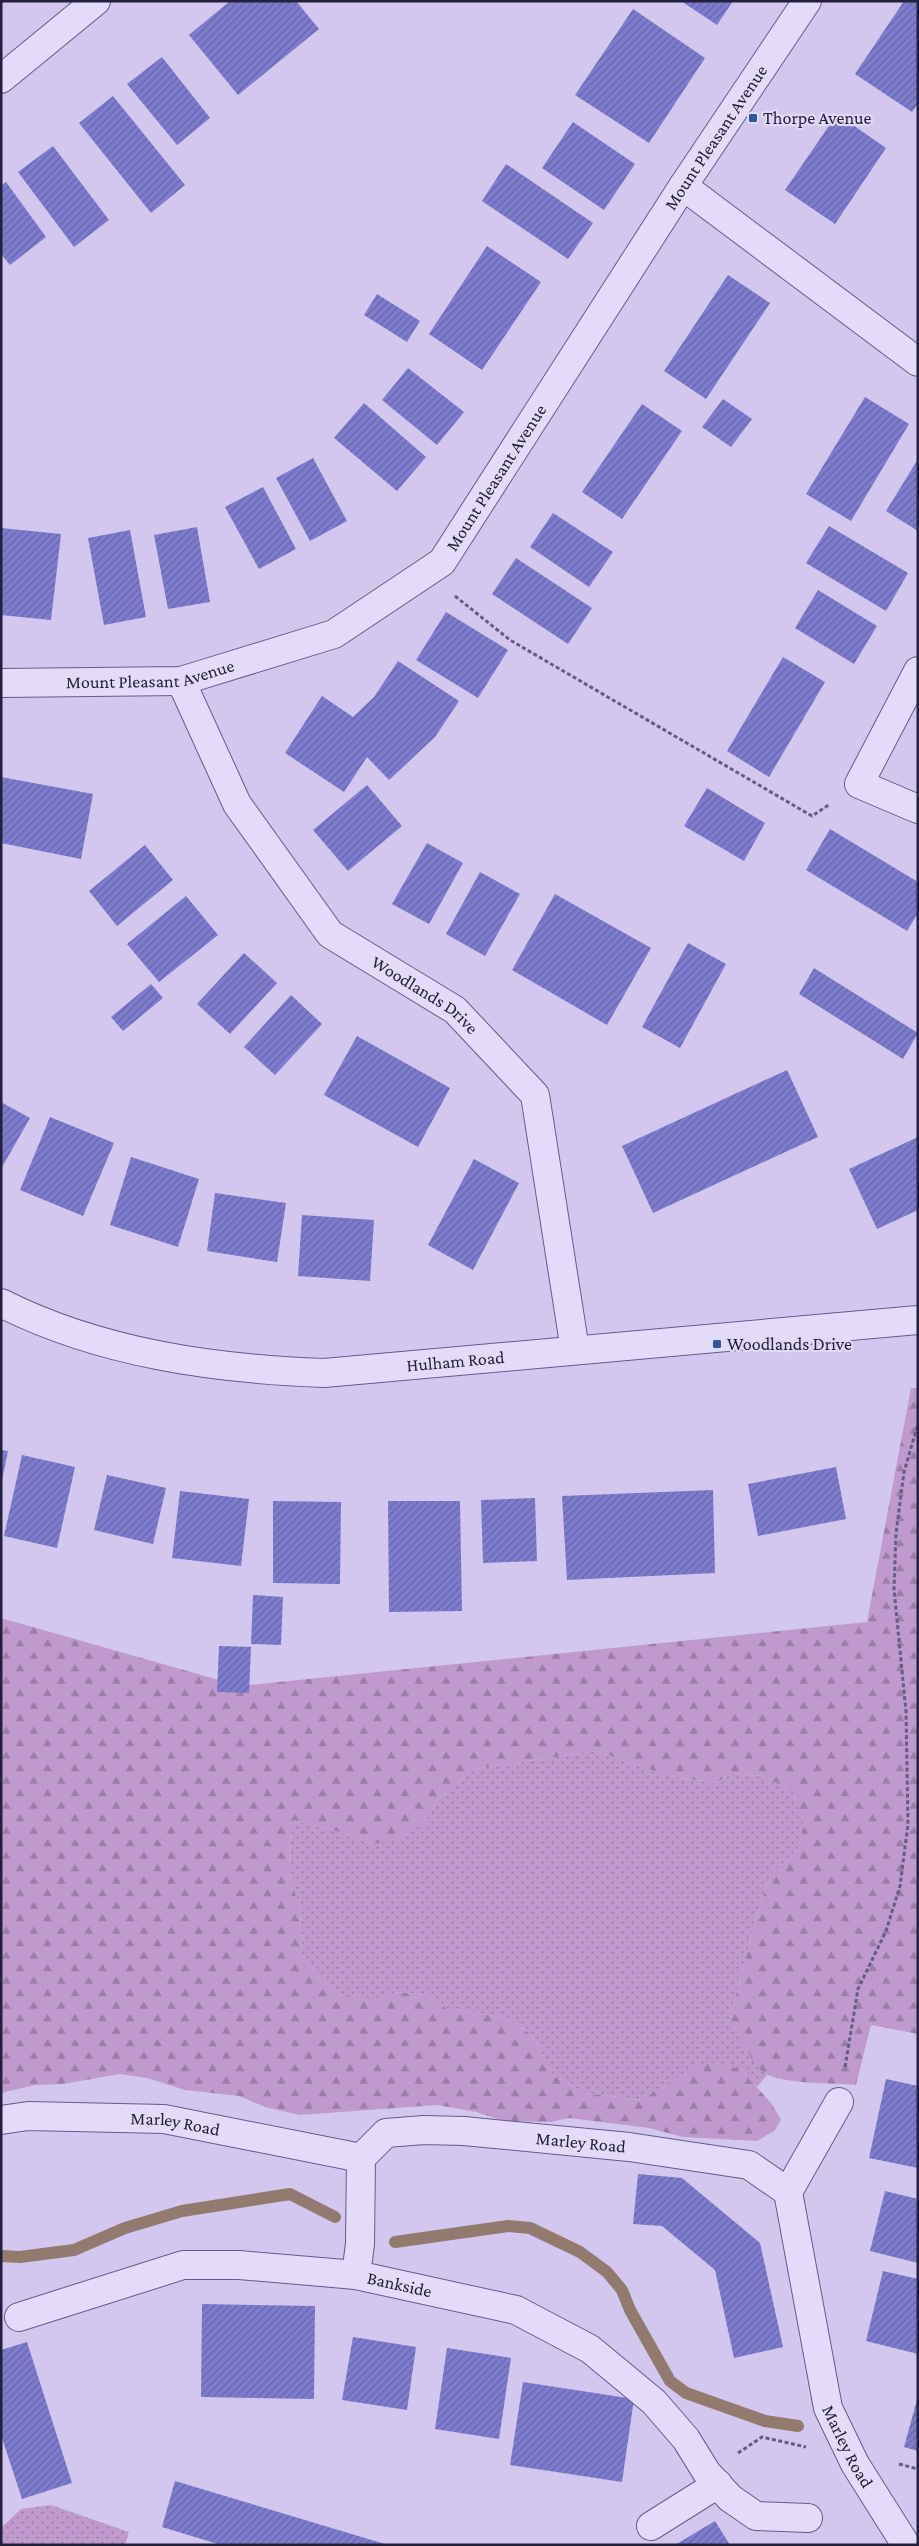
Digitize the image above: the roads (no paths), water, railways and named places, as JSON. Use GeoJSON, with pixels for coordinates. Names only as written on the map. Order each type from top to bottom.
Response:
{"type":"FeatureCollection","features":[{"type":"Feature","properties":{"kind":"street"},"geometry":{"type":"LineString","coordinates":[[1,78],[96,1]]}},
{"type":"Feature","properties":{"kind":"street","name":"Mount Pleasant Avenue"},"geometry":{"type":"LineString","coordinates":[[1,683],[181,681],[334,634],[442,562],[683,186],[807,1]]}},
{"type":"Feature","properties":{"kind":"street"},"geometry":{"type":"LineString","coordinates":[[683,186],[918,362]]}},
{"type":"Feature","properties":{"kind":"street"},"geometry":{"type":"LineString","coordinates":[[918,670],[859,784],[918,809]]}},
{"type":"Feature","properties":{"kind":"street","name":"Woodlands Drive"},"geometry":{"type":"LineString","coordinates":[[181,681],[237,804],[330,934],[455,1010],[535,1095],[575,1350]]}},
{"type":"Feature","properties":{"kind":"street","name":"Hulham Road"},"geometry":{"type":"LineString","coordinates":[[1,1303],[36,1321],[142,1353],[272,1371],[324,1373],[918,1320]]}},
{"type":"Feature","properties":{"kind":"street"},"geometry":{"type":"LineString","coordinates":[[788,2192],[840,2102]]}},
{"type":"Feature","properties":{"kind":"street","name":"Marley Road"},"geometry":{"type":"LineString","coordinates":[[1,2120],[28,2116],[164,2118],[361,2158],[386,2132],[424,2130],[464,2131],[629,2147],[749,2165],[788,2192],[828,2408],[855,2464],[906,2545]]}},
{"type":"Feature","properties":{"kind":"street"},"geometry":{"type":"LineString","coordinates":[[356,2275],[360,2244],[361,2158]]}},
{"type":"Feature","properties":{"kind":"street","name":"Bankside"},"geometry":{"type":"LineString","coordinates":[[19,2317],[182,2265],[239,2265],[356,2275],[516,2310],[590,2349],[654,2402],[686,2439],[707,2473],[730,2498],[756,2516],[808,2518]]}},
{"type":"Feature","properties":{"kind":"street"},"geometry":{"type":"LineString","coordinates":[[651,2526],[718,2484]]}},
{"type":"Feature","properties":{"kind":"waterway"},"geometry":{"type":"LineString","coordinates":[[1,2256],[20,2257],[74,2250],[125,2228],[182,2211],[290,2194],[335,2217]]}},
{"type":"Feature","properties":{"kind":"waterway"},"geometry":{"type":"LineString","coordinates":[[395,2242],[508,2226],[530,2228],[580,2252],[607,2272],[622,2290],[630,2310],[670,2381],[686,2393],[765,2421],[798,2426]]}},
{"type":"Feature","properties":{"kind":"place","name":"Thorpe Avenue"},"geometry":{"type":"Point","coordinates":[753,118]}},
{"type":"Feature","properties":{"kind":"place","name":"Woodlands Drive"},"geometry":{"type":"Point","coordinates":[717,1344]}}]}
